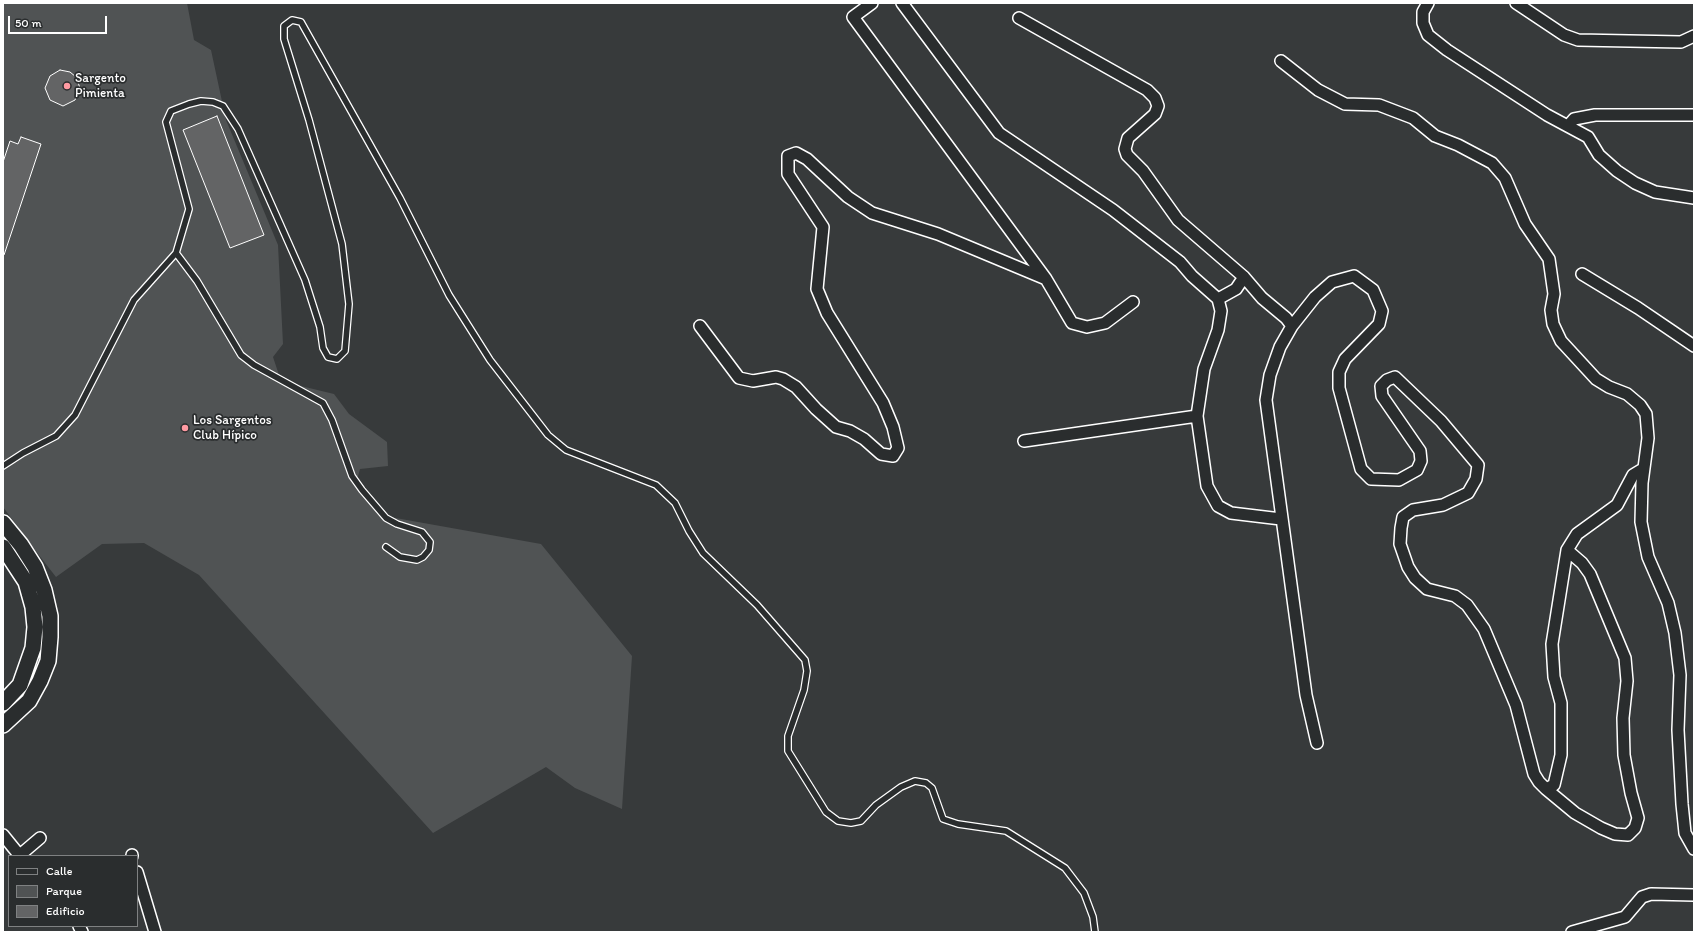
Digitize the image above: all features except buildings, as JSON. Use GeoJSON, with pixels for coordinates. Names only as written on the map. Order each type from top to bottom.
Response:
{"type":"FeatureCollection","features":[{"type":"Feature","properties":{"kind":"main road"},"geometry":{"type":"LineString","coordinates":[[3,523],[21,545],[35,567],[44,590],[50,616],[48,661],[29,701],[3,725]]}},
{"type":"Feature","properties":{"kind":"main road"},"geometry":{"type":"LineString","coordinates":[[3,548],[26,582],[33,607],[35,627],[33,648],[20,685],[3,702],[16,714]]}},
{"type":"Feature","properties":{"kind":"street"},"geometry":{"type":"LineString","coordinates":[[872,3],[853,17],[1046,279],[1072,323],[1087,327],[1105,323],[1133,302]]}},
{"type":"Feature","properties":{"kind":"street"},"geometry":{"type":"LineString","coordinates":[[902,3],[999,133],[1113,210],[1180,262],[1218,299],[1221,311],[1218,330],[1204,369],[1197,416],[1206,486],[1218,506],[1231,513],[1281,519]]}},
{"type":"Feature","properties":{"kind":"street"},"geometry":{"type":"LineString","coordinates":[[1428,3],[1423,12],[1423,23],[1428,35],[1447,50],[1540,111],[1588,137],[1599,155],[1617,172],[1635,183],[1655,192],[1694,198]]}},
{"type":"Feature","properties":{"kind":"street"},"geometry":{"type":"LineString","coordinates":[[1516,3],[1564,35],[1578,40],[1681,42],[1694,36]]}},
{"type":"Feature","properties":{"kind":"street"},"geometry":{"type":"LineString","coordinates":[[1019,18],[1147,90],[1155,98],[1158,106],[1155,114],[1128,138],[1125,148],[1127,155],[1143,172],[1178,220],[1244,277],[1262,298],[1286,318],[1292,326]]}},
{"type":"Feature","properties":{"kind":"street"},"geometry":{"type":"LineString","coordinates":[[1281,61],[1318,90],[1345,104],[1379,105],[1413,118],[1435,136],[1458,145],[1492,162],[1505,178],[1525,224],[1549,259],[1554,288],[1551,310],[1553,324],[1561,341],[1596,379],[1609,387],[1627,394],[1640,405],[1646,414],[1648,438],[1643,469],[1641,522],[1648,558],[1668,603],[1675,633],[1680,675],[1678,730],[1682,804],[1685,833],[1694,850]]}},
{"type":"Feature","properties":{"kind":"street"},"geometry":{"type":"LineString","coordinates":[[1568,126],[1574,119],[1595,115],[1694,115]]}},
{"type":"Feature","properties":{"kind":"street"},"geometry":{"type":"LineString","coordinates":[[700,326],[739,378],[753,381],[776,377],[783,379],[796,387],[816,409],[836,427],[850,431],[864,439],[881,454],[893,456],[898,448],[893,427],[883,403],[827,313],[817,289],[823,227],[788,174],[788,156],[796,153],[808,159],[848,197],[872,212],[938,234],[1046,279]]}},
{"type":"Feature","properties":{"kind":"street"},"geometry":{"type":"LineString","coordinates":[[1582,274],[1638,308],[1694,346]]}},
{"type":"Feature","properties":{"kind":"street"},"geometry":{"type":"LineString","coordinates":[[1317,743],[1306,695],[1266,400],[1270,375],[1280,347],[1292,326],[1316,297],[1332,282],[1354,276],[1373,290],[1382,311],[1378,324],[1345,359],[1339,372],[1339,388],[1361,469],[1371,479],[1399,480],[1417,470],[1421,461],[1420,451],[1382,396],[1381,386],[1387,380],[1395,377],[1441,421],[1478,465],[1476,479],[1468,493],[1443,505],[1413,510],[1403,517],[1400,544],[1408,568],[1415,578],[1427,589],[1455,596],[1467,606],[1484,629],[1516,705],[1534,774],[1539,782],[1574,813],[1615,834],[1628,835],[1635,828],[1638,818],[1630,793],[1624,755],[1623,718],[1627,681],[1625,658],[1590,574],[1582,563],[1567,550]]}},
{"type":"Feature","properties":{"kind":"street"},"geometry":{"type":"LineString","coordinates":[[1218,299],[1236,289],[1244,277]]}},
{"type":"Feature","properties":{"kind":"street"},"geometry":{"type":"LineString","coordinates":[[1024,441],[1197,416]]}},
{"type":"Feature","properties":{"kind":"street"},"geometry":{"type":"LineString","coordinates":[[1546,788],[1554,785],[1561,754],[1562,703],[1554,677],[1552,644],[1567,550],[1577,534],[1617,505],[1633,475],[1643,469]]}},
{"type":"Feature","properties":{"kind":"street"},"geometry":{"type":"LineString","coordinates":[[3,835],[19,855]]}},
{"type":"Feature","properties":{"kind":"street"},"geometry":{"type":"LineString","coordinates":[[21,855],[40,838]]}},
{"type":"Feature","properties":{"kind":"street"},"geometry":{"type":"LineString","coordinates":[[138,875],[155,932]]}},
{"type":"Feature","properties":{"kind":"street"},"geometry":{"type":"LineString","coordinates":[[1572,932],[1625,917],[1642,897],[1651,894],[1694,895]]}},
{"type":"Feature","properties":{"kind":"lane"},"geometry":{"type":"LineString","coordinates":[[3,466],[23,453],[56,436],[74,415],[134,300],[176,253],[190,214],[190,209],[166,122],[171,111],[201,101],[213,102],[223,106],[238,129],[305,280],[320,327],[324,348],[328,357],[337,359],[345,351],[349,304],[342,244],[284,39],[284,26],[292,20],[301,22],[400,198],[449,295],[490,360],[543,429],[566,450],[656,485],[675,503],[689,531],[703,553],[757,605],[805,660],[807,671],[804,690],[788,736],[788,751],[826,812],[838,821],[851,823],[861,821],[876,805],[901,787],[915,781],[926,783],[932,788],[943,819],[958,824],[1006,831],[1065,868],[1084,893],[1093,917],[1095,932]]}},
{"type":"Feature","properties":{"kind":"lane"},"geometry":{"type":"LineString","coordinates":[[176,253],[197,281],[241,355],[254,365],[323,403],[332,420],[352,476],[362,490],[386,518],[397,524],[422,532],[427,536],[430,542],[429,550],[423,557],[417,560],[400,557],[386,547]]}},
{"type":"Feature","properties":{"kind":"green space","name":"Los Sargentos Club Hípico"},"geometry":{"type":"Polygon","coordinates":[[[3,3],[187,3],[194,40],[211,50],[226,120],[278,245],[283,344],[273,357],[279,375],[301,386],[334,394],[349,414],[387,442],[388,466],[360,469],[357,480],[390,517],[541,544],[632,656],[622,809],[575,788],[546,767],[433,833],[199,575],[144,543],[102,544],[56,577],[38,554],[3,507],[3,3]]]}},
{"type":"Feature","properties":{"kind":"place","name":"Sargento Pimienta"},"geometry":{"type":"Point","coordinates":[67,86]}},
{"type":"Feature","properties":{"kind":"place","name":"Los Sargentos Club Hípico"},"geometry":{"type":"Point","coordinates":[185,428]}}]}
